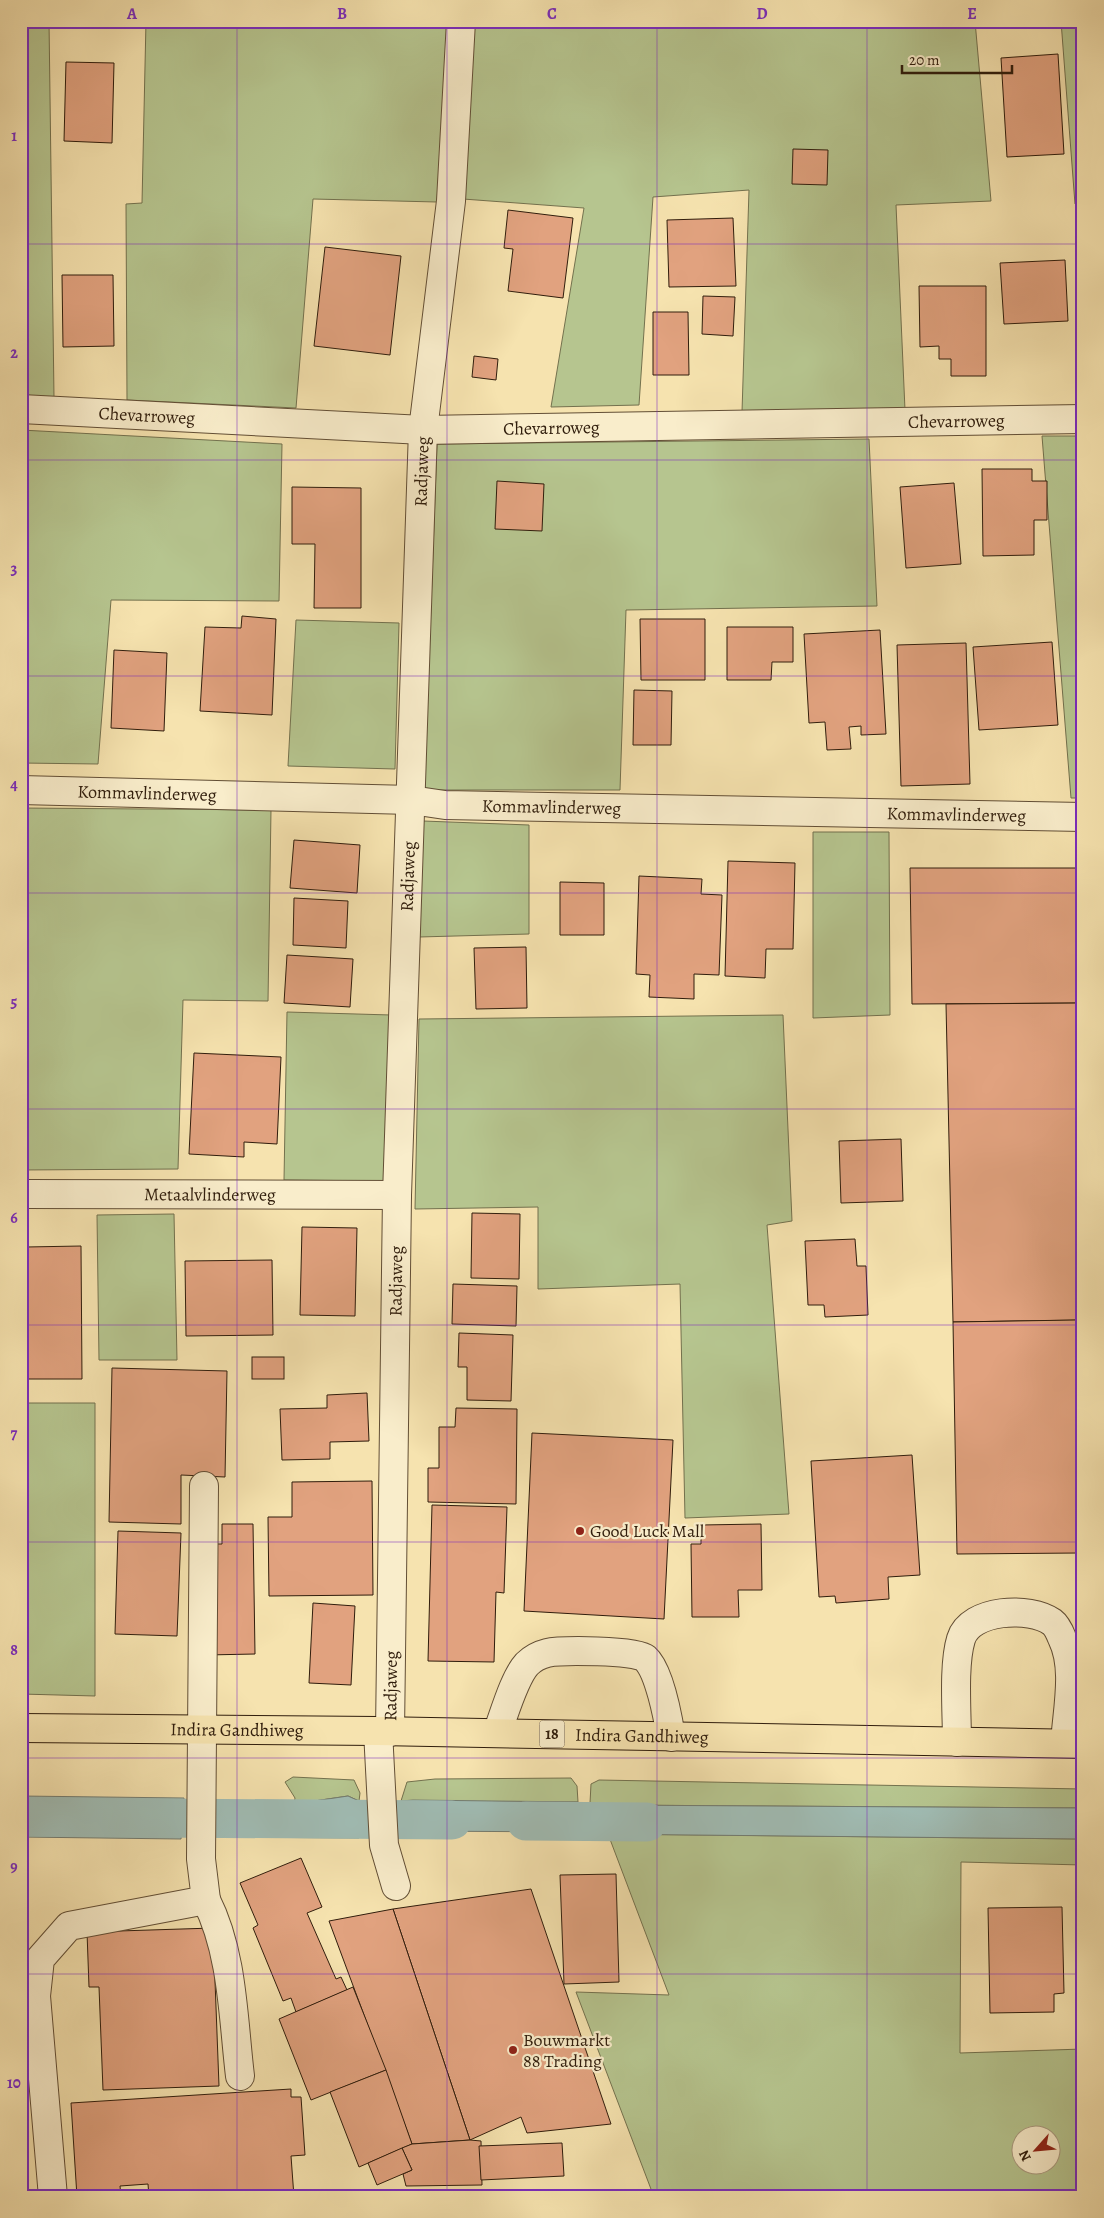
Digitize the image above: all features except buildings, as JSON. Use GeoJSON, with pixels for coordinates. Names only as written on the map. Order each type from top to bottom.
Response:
{"type":"FeatureCollection","features":[{"type":"Feature","properties":{"kind":"main road","name":"Indira Gandhiweg"},"geometry":{"type":"LineString","coordinates":[[21,1728],[497,1733],[1074,1743]]}},
{"type":"Feature","properties":{"kind":"street","name":"Radjaweg"},"geometry":{"type":"LineString","coordinates":[[396,1886],[384,1845],[380,1794],[384,1732],[397,1195],[423,430],[451,200],[461,21]]}},
{"type":"Feature","properties":{"kind":"street","name":"Chevarroweg"},"geometry":{"type":"LineString","coordinates":[[21,409],[423,430],[1083,419]]}},
{"type":"Feature","properties":{"kind":"street","name":"Kommavlinderweg"},"geometry":{"type":"LineString","coordinates":[[21,790],[411,800],[445,805],[1083,817]]}},
{"type":"Feature","properties":{"kind":"street","name":"Metaalvlinderweg"},"geometry":{"type":"LineString","coordinates":[[24,1194],[397,1195]]}},
{"type":"Feature","properties":{"kind":"street"},"geometry":{"type":"LineString","coordinates":[[204,1486],[200,1729],[202,1789],[201,1859],[206,1900],[217,1922],[224,1945],[240,2076]]}},
{"type":"Feature","properties":{"kind":"street"},"geometry":{"type":"LineString","coordinates":[[957,1742],[958,1662],[961,1638],[972,1622],[984,1616],[1027,1613],[1053,1622],[1062,1638],[1069,1658],[1074,1743]]}},
{"type":"Feature","properties":{"kind":"street"},"geometry":{"type":"LineString","coordinates":[[497,1733],[526,1666],[535,1657],[548,1653],[590,1651],[636,1654],[645,1658],[652,1670],[665,1704],[672,1737]]}},
{"type":"Feature","properties":{"kind":"street"},"geometry":{"type":"LineString","coordinates":[[52,2197],[36,1996],[40,1959],[69,1926],[206,1900]]}},
{"type":"Feature","properties":{"kind":"green space"},"geometry":{"type":"Polygon","coordinates":[[[21,21],[49,21],[54,398],[21,396],[21,21]]]}},
{"type":"Feature","properties":{"kind":"green space"},"geometry":{"type":"Polygon","coordinates":[[[146,21],[448,21],[437,202],[313,199],[296,408],[127,400],[126,204],[142,203],[146,21]]]}},
{"type":"Feature","properties":{"kind":"green space"},"geometry":{"type":"Polygon","coordinates":[[[473,21],[975,21],[991,201],[896,205],[905,410],[742,412],[749,190],[653,197],[639,405],[551,407],[584,208],[463,199],[473,21]]]}},
{"type":"Feature","properties":{"kind":"green space"},"geometry":{"type":"Polygon","coordinates":[[[1061,21],[1083,21],[1083,204],[1075,204],[1061,21]]]}},
{"type":"Feature","properties":{"kind":"green space"},"geometry":{"type":"Polygon","coordinates":[[[21,430],[282,444],[279,601],[111,600],[98,764],[21,763],[21,430]]]}},
{"type":"Feature","properties":{"kind":"green space"},"geometry":{"type":"Polygon","coordinates":[[[1042,436],[1083,436],[1083,798],[1071,798],[1042,436]]]}},
{"type":"Feature","properties":{"kind":"green space"},"geometry":{"type":"Polygon","coordinates":[[[869,439],[877,606],[626,610],[620,790],[424,790],[437,444],[869,439]]]}},
{"type":"Feature","properties":{"kind":"green space"},"geometry":{"type":"Polygon","coordinates":[[[296,620],[399,623],[395,769],[288,766],[296,620]]]}},
{"type":"Feature","properties":{"kind":"green space"},"geometry":{"type":"Polygon","coordinates":[[[21,808],[271,810],[268,1001],[183,1000],[178,1169],[21,1170],[21,808]]]}},
{"type":"Feature","properties":{"kind":"green space"},"geometry":{"type":"Polygon","coordinates":[[[423,821],[529,825],[529,934],[419,937],[423,821]]]}},
{"type":"Feature","properties":{"kind":"green space"},"geometry":{"type":"Polygon","coordinates":[[[813,832],[889,832],[890,1015],[813,1018],[813,832]]]}},
{"type":"Feature","properties":{"kind":"green space"},"geometry":{"type":"Polygon","coordinates":[[[287,1012],[391,1015],[386,1181],[284,1180],[287,1012]]]}},
{"type":"Feature","properties":{"kind":"green space"},"geometry":{"type":"Polygon","coordinates":[[[783,1015],[792,1221],[767,1225],[789,1514],[685,1518],[680,1284],[538,1289],[538,1207],[415,1209],[419,1019],[783,1015]]]}},
{"type":"Feature","properties":{"kind":"green space"},"geometry":{"type":"Polygon","coordinates":[[[174,1214],[177,1360],[99,1360],[97,1215],[174,1214]]]}},
{"type":"Feature","properties":{"kind":"green space"},"geometry":{"type":"Polygon","coordinates":[[[21,1403],[95,1403],[95,1696],[21,1694],[21,1403]]]}},
{"type":"Feature","properties":{"kind":"green space"},"geometry":{"type":"Polygon","coordinates":[[[293,1777],[354,1780],[360,1793],[359,1801],[348,1796],[294,1804],[295,1798],[285,1782],[293,1777]]]}},
{"type":"Feature","properties":{"kind":"green space"},"geometry":{"type":"Polygon","coordinates":[[[571,1778],[577,1786],[578,1802],[401,1801],[407,1782],[435,1779],[571,1778]]]}},
{"type":"Feature","properties":{"kind":"green space"},"geometry":{"type":"Polygon","coordinates":[[[599,1780],[1083,1789],[1083,1808],[604,1805],[594,1808],[590,1803],[591,1784],[599,1780]]]}},
{"type":"Feature","properties":{"kind":"green space"},"geometry":{"type":"Polygon","coordinates":[[[608,1834],[1083,1839],[1083,1865],[961,1862],[960,2053],[1083,2049],[1083,2197],[654,2197],[576,1992],[669,1995],[608,1834]]]}},
{"type":"Feature","properties":{"kind":"water"},"geometry":{"type":"Polygon","coordinates":[[[21,1796],[184,1798],[181,1839],[21,1837],[21,1796]]]}},
{"type":"Feature","properties":{"kind":"water"},"geometry":{"type":"Polygon","coordinates":[[[348,1796],[359,1801],[359,1838],[223,1837],[224,1800],[294,1804],[348,1796]]]}},
{"type":"Feature","properties":{"kind":"water"},"geometry":{"type":"Polygon","coordinates":[[[401,1801],[578,1802],[579,1832],[406,1831],[400,1826],[401,1801]]]}},
{"type":"Feature","properties":{"kind":"water"},"geometry":{"type":"Polygon","coordinates":[[[604,1805],[1083,1808],[1083,1839],[595,1834],[594,1808],[604,1805]]]}},
{"type":"Feature","properties":{"kind":"waterway"},"geometry":{"type":"LineString","coordinates":[[21,1817],[452,1820]]}},
{"type":"Feature","properties":{"kind":"waterway"},"geometry":{"type":"LineString","coordinates":[[526,1821],[647,1822]]}},
{"type":"Feature","properties":{"kind":"place","name":"Good Luck Mall"},"geometry":{"type":"Point","coordinates":[580,1531]}},
{"type":"Feature","properties":{"kind":"place","name":"Bouwmarkt 88 Trading"},"geometry":{"type":"Point","coordinates":[513,2050]}}]}
